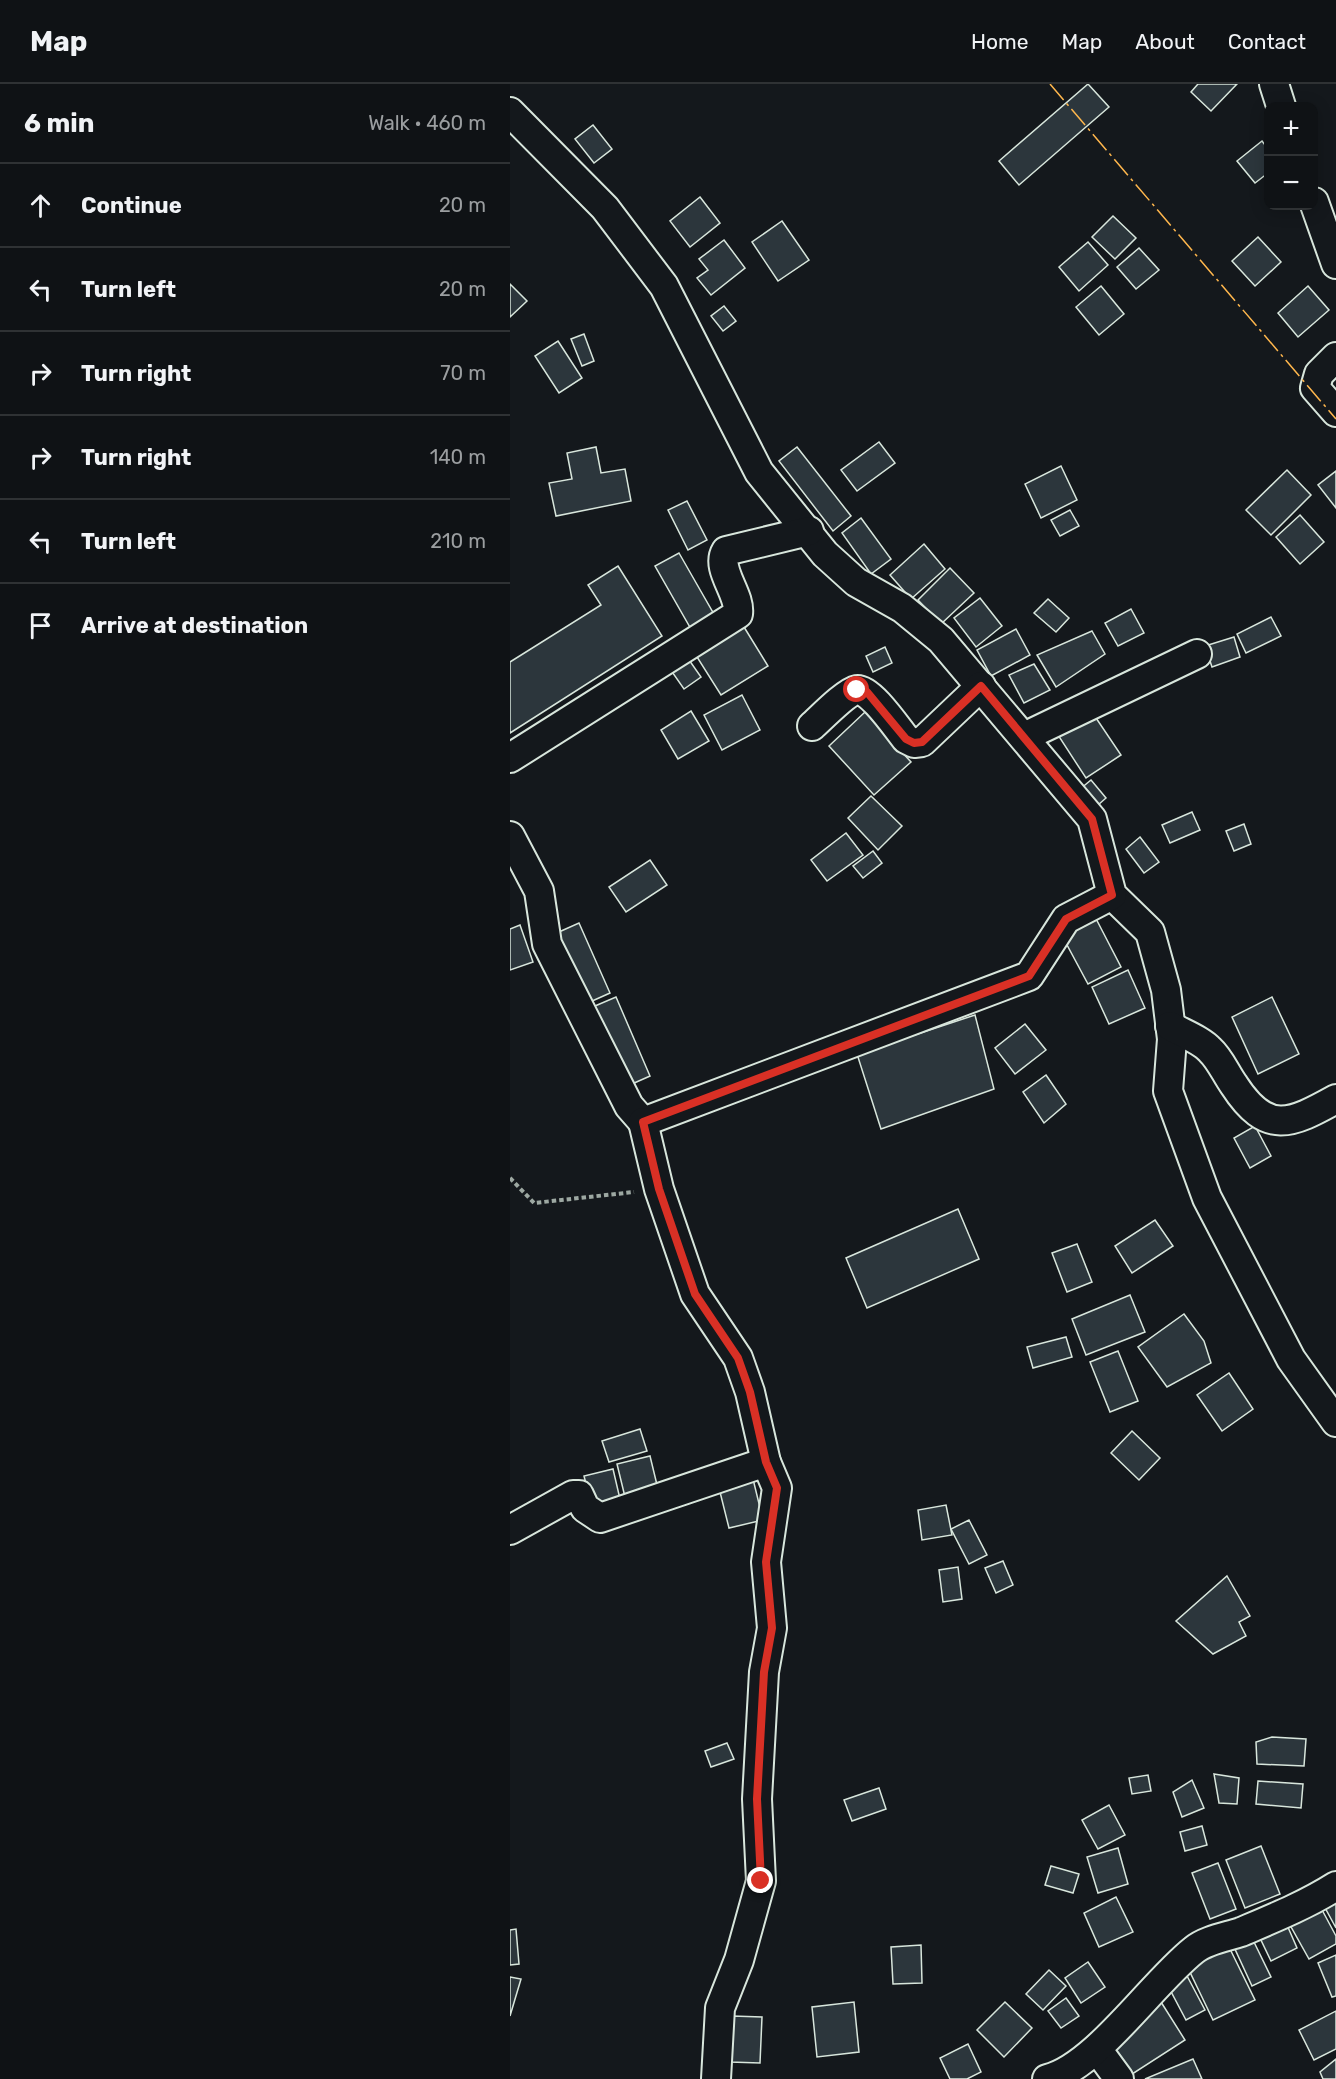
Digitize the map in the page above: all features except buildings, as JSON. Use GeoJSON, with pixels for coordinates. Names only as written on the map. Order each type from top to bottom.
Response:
{"type":"FeatureCollection","features":[{"type":"Feature","properties":{"kind":"street"},"geometry":{"type":"LineString","coordinates":[[1274,84],[1280,102]]}},
{"type":"Feature","properties":{"kind":"street"},"geometry":{"type":"LineString","coordinates":[[510,112],[605,208],[664,286],[759,472],[809,531],[825,554],[856,582],[902,608],[941,640],[1092,819],[1112,895],[1150,932],[1166,990],[1171,1032],[1168,1091],[1208,1198],[1291,1359],[1336,1422]]}},
{"type":"Feature","properties":{"kind":"street"},"geometry":{"type":"LineString","coordinates":[[1317,210],[1336,264]]}},
{"type":"Feature","properties":{"kind":"street"},"geometry":{"type":"LineString","coordinates":[[1336,357],[1319,374],[1315,388],[1336,412]]}},
{"type":"Feature","properties":{"kind":"street"},"geometry":{"type":"LineString","coordinates":[[510,758],[738,614],[734,590],[723,563],[726,551],[809,531]]}},
{"type":"Feature","properties":{"kind":"street"},"geometry":{"type":"LineString","coordinates":[[1024,737],[1197,654]]}},
{"type":"Feature","properties":{"kind":"street"},"geometry":{"type":"LineString","coordinates":[[812,726],[849,693],[857,690],[867,692],[906,739],[914,743],[922,742],[981,686]]}},
{"type":"Feature","properties":{"kind":"street"},"geometry":{"type":"LineString","coordinates":[[510,836],[539,891],[547,944],[629,1106],[643,1122],[659,1189],[695,1294],[738,1358],[750,1392],[766,1462],[777,1488],[766,1562],[772,1628],[764,1672],[757,1799],[761,1881],[739,1960],[720,2008],[716,2079]]}},
{"type":"Feature","properties":{"kind":"street"},"geometry":{"type":"LineString","coordinates":[[643,1122],[1029,976],[1066,919],[1112,895]]}},
{"type":"Feature","properties":{"kind":"street"},"geometry":{"type":"LineString","coordinates":[[1171,1032],[1210,1049],[1237,1091],[1258,1114],[1283,1122],[1299,1119],[1336,1099]]}},
{"type":"Feature","properties":{"kind":"street"},"geometry":{"type":"LineString","coordinates":[[510,1530],[573,1495],[579,1495],[585,1509],[600,1518],[766,1462]]}},
{"type":"Feature","properties":{"kind":"street"},"geometry":{"type":"LineString","coordinates":[[1047,2079],[1056,2077],[1097,2049],[1168,1971],[1197,1947],[1289,1912],[1336,1886]]}},
{"type":"Feature","properties":{"kind":"street"},"geometry":{"type":"LineString","coordinates":[[1097,2049],[1119,2079]]}},
{"type":"Feature","properties":{"kind":"path"},"geometry":{"type":"LineString","coordinates":[[510,1178],[534,1203],[659,1189]]}},
{"type":"Feature","properties":{"kind":"power"},"geometry":{"type":"LineString","coordinates":[[1050,84],[1336,419]]}},
{"type":"Feature","properties":{"kind":"route"},"geometry":{"type":"LineString","coordinates":[[761,1881],[757,1799],[764,1672],[772,1628],[766,1562],[777,1488],[766,1462],[750,1392],[738,1358],[695,1294],[659,1189],[643,1122],[1029,976],[1058,928],[1066,919],[1112,895],[1092,819],[981,686],[922,742],[914,743],[906,739],[867,692],[857,690]]}}]}
